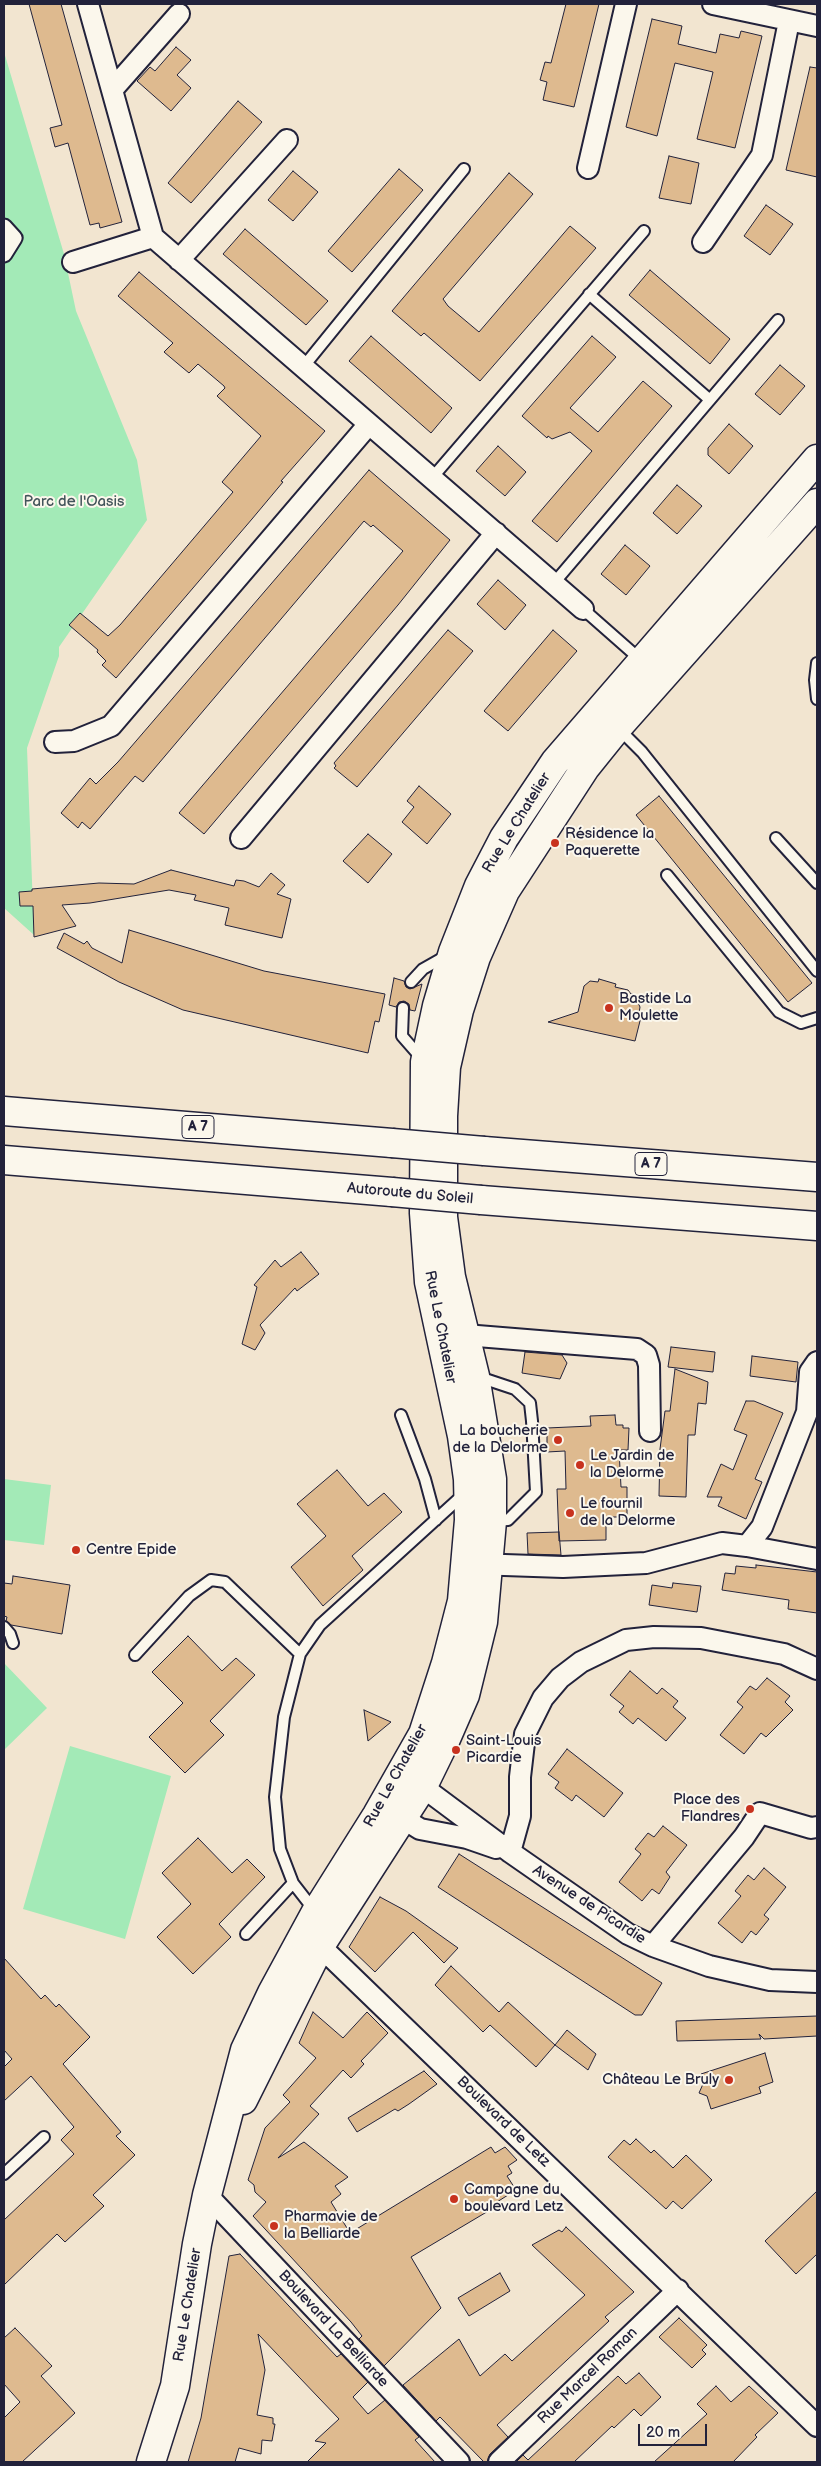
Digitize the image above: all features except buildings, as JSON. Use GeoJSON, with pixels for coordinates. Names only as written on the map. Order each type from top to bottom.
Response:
{"type":"FeatureCollection","features":[{"type":"Feature","properties":{"kind":"main road","name":"Rue Le Chatelier"},"geometry":{"type":"LineString","coordinates":[[219,2146],[265,2060],[320,1946],[392,1812],[465,1696],[484,1622],[477,1564],[480,1520],[492,1479],[475,1376],[451,1277],[443,1217],[443,1116],[446,1067],[459,1010],[465,955],[479,886],[504,838],[555,762],[608,719],[651,670],[817,459]]}},
{"type":"Feature","properties":{"kind":"main road","name":"Rue Le Chatelier"},"geometry":{"type":"LineString","coordinates":[[651,670],[817,503]]}},
{"type":"Feature","properties":{"kind":"main road","name":"Rue Le Chatelier"},"geometry":{"type":"LineString","coordinates":[[465,955],[437,1006],[426,1062],[424,1213],[429,1282],[462,1436],[468,1490],[480,1520]]}},
{"type":"Feature","properties":{"kind":"main road","name":"A 7"},"geometry":{"type":"LineString","coordinates":[[4,1111],[817,1177]]}},
{"type":"Feature","properties":{"kind":"main road","name":"Autoroute du Soleil"},"geometry":{"type":"LineString","coordinates":[[4,1160],[817,1226]]}},
{"type":"Feature","properties":{"kind":"main road","name":"Rue Le Chatelier"},"geometry":{"type":"LineString","coordinates":[[151,2462],[175,2386],[194,2262],[207,2195],[245,2050],[272,1994],[316,1912],[392,1812]]}},
{"type":"Feature","properties":{"kind":"street"},"geometry":{"type":"LineString","coordinates":[[88,4],[153,237],[583,609]]}},
{"type":"Feature","properties":{"kind":"street"},"geometry":{"type":"LineString","coordinates":[[588,168],[626,4]]}},
{"type":"Feature","properties":{"kind":"street"},"geometry":{"type":"LineString","coordinates":[[713,4],[817,26]]}},
{"type":"Feature","properties":{"kind":"street"},"geometry":{"type":"LineString","coordinates":[[112,90],[179,14]]}},
{"type":"Feature","properties":{"kind":"street"},"geometry":{"type":"LineString","coordinates":[[702,242],[762,155],[789,21]]}},
{"type":"Feature","properties":{"kind":"street"},"geometry":{"type":"LineString","coordinates":[[179,260],[287,140]]}},
{"type":"Feature","properties":{"kind":"street"},"geometry":{"type":"LineString","coordinates":[[4,227],[14,238],[4,254]]}},
{"type":"Feature","properties":{"kind":"street"},"geometry":{"type":"LineString","coordinates":[[73,262],[153,237]]}},
{"type":"Feature","properties":{"kind":"street"},"geometry":{"type":"LineString","coordinates":[[55,742],[74,741],[111,726],[369,424]]}},
{"type":"Feature","properties":{"kind":"street"},"geometry":{"type":"LineString","coordinates":[[240,838],[496,532]]}},
{"type":"Feature","properties":{"kind":"street"},"geometry":{"type":"LineString","coordinates":[[465,1335],[637,1349],[646,1355],[649,1365],[650,1431]]}},
{"type":"Feature","properties":{"kind":"street"},"geometry":{"type":"LineString","coordinates":[[747,1546],[762,1527],[804,1420],[807,1412],[810,1372],[817,1362]]}},
{"type":"Feature","properties":{"kind":"street"},"geometry":{"type":"LineString","coordinates":[[477,1564],[563,1567],[646,1563],[722,1543],[817,1559]]}},
{"type":"Feature","properties":{"kind":"street"},"geometry":{"type":"LineString","coordinates":[[510,1852],[520,1816],[525,1734],[543,1698],[560,1678],[581,1662],[626,1640],[702,1638],[784,1654],[817,1669]]}},
{"type":"Feature","properties":{"kind":"street","name":"Avenue de Picardie"},"geometry":{"type":"LineString","coordinates":[[412,1779],[510,1852],[628,1934],[653,1946],[709,1966],[770,1980],[817,1982]]}},
{"type":"Feature","properties":{"kind":"street","name":"Avenue de Picardie"},"geometry":{"type":"LineString","coordinates":[[392,1812],[420,1829],[467,1838],[510,1852]]}},
{"type":"Feature","properties":{"kind":"street"},"geometry":{"type":"LineString","coordinates":[[653,1946],[744,1837],[760,1813],[811,1828],[817,1826]]}},
{"type":"Feature","properties":{"kind":"street"},"geometry":{"type":"LineString","coordinates":[[316,1912],[320,1946]]}},
{"type":"Feature","properties":{"kind":"street","name":"Boulevard de Letz"},"geometry":{"type":"LineString","coordinates":[[320,1946],[817,2426]]}},
{"type":"Feature","properties":{"kind":"street","name":"Boulevard La Belliarde"},"geometry":{"type":"LineString","coordinates":[[207,2195],[459,2462]]}},
{"type":"Feature","properties":{"kind":"street","name":"Rue Marcel Roman"},"geometry":{"type":"LineString","coordinates":[[499,2462],[678,2290]]}},
{"type":"Feature","properties":{"kind":"lane"},"geometry":{"type":"LineString","coordinates":[[304,366],[464,169]]}},
{"type":"Feature","properties":{"kind":"lane"},"geometry":{"type":"LineString","coordinates":[[432,478],[644,231]]}},
{"type":"Feature","properties":{"kind":"lane"},"geometry":{"type":"LineString","coordinates":[[589,294],[710,400]]}},
{"type":"Feature","properties":{"kind":"lane"},"geometry":{"type":"LineString","coordinates":[[554,583],[778,320]]}},
{"type":"Feature","properties":{"kind":"lane"},"geometry":{"type":"LineString","coordinates":[[583,609],[651,670]]}},
{"type":"Feature","properties":{"kind":"lane"},"geometry":{"type":"LineString","coordinates":[[817,663],[815,680],[817,699]]}},
{"type":"Feature","properties":{"kind":"lane"},"geometry":{"type":"LineString","coordinates":[[608,719],[642,752],[817,971]]}},
{"type":"Feature","properties":{"kind":"lane"},"geometry":{"type":"LineString","coordinates":[[776,838],[817,883]]}},
{"type":"Feature","properties":{"kind":"lane"},"geometry":{"type":"LineString","coordinates":[[667,875],[779,1012],[801,1024],[817,1018]]}},
{"type":"Feature","properties":{"kind":"lane"},"geometry":{"type":"LineString","coordinates":[[411,982],[423,969],[465,955]]}},
{"type":"Feature","properties":{"kind":"lane"},"geometry":{"type":"LineString","coordinates":[[403,1008],[402,1036],[426,1062]]}},
{"type":"Feature","properties":{"kind":"lane"},"geometry":{"type":"LineString","coordinates":[[475,1376],[515,1389],[530,1403],[536,1492],[508,1520],[480,1520]]}},
{"type":"Feature","properties":{"kind":"lane"},"geometry":{"type":"LineString","coordinates":[[401,1415],[425,1479],[436,1520]]}},
{"type":"Feature","properties":{"kind":"lane"},"geometry":{"type":"LineString","coordinates":[[316,1912],[293,1883],[280,1848],[275,1797],[284,1717],[300,1654],[320,1625],[468,1490]]}},
{"type":"Feature","properties":{"kind":"lane"},"geometry":{"type":"LineString","coordinates":[[135,1655],[189,1596],[211,1580],[226,1582],[300,1654]]}},
{"type":"Feature","properties":{"kind":"lane"},"geometry":{"type":"LineString","coordinates":[[4,1628],[10,1634],[13,1643]]}},
{"type":"Feature","properties":{"kind":"lane"},"geometry":{"type":"LineString","coordinates":[[246,1934],[293,1883]]}},
{"type":"Feature","properties":{"kind":"lane"},"geometry":{"type":"LineString","coordinates":[[4,2174],[44,2137]]}},
{"type":"Feature","properties":{"kind":"green space","name":"Parc de l'Oasis"},"geometry":{"type":"Polygon","coordinates":[[[4,52],[64,254],[76,311],[137,460],[147,520],[59,647],[59,656],[27,748],[34,935],[4,908],[4,52]]]}},
{"type":"Feature","properties":{"kind":"green space"},"geometry":{"type":"Polygon","coordinates":[[[4,1479],[51,1485],[44,1545],[4,1540],[4,1479]]]}},
{"type":"Feature","properties":{"kind":"green space"},"geometry":{"type":"Polygon","coordinates":[[[4,1663],[47,1708],[4,1750],[4,1663]]]}},
{"type":"Feature","properties":{"kind":"green space"},"geometry":{"type":"Polygon","coordinates":[[[70,1746],[171,1776],[125,1939],[23,1909],[70,1746]]]}},
{"type":"Feature","properties":{"kind":"place","name":"Résidence la Paquerette"},"geometry":{"type":"Point","coordinates":[555,843]}},
{"type":"Feature","properties":{"kind":"place","name":"Bastide La Moulette"},"geometry":{"type":"Point","coordinates":[609,1008]}},
{"type":"Feature","properties":{"kind":"place","name":"La boucherie de la Delorme"},"geometry":{"type":"Point","coordinates":[558,1440]}},
{"type":"Feature","properties":{"kind":"place","name":"Le Jardin de la Delorme"},"geometry":{"type":"Point","coordinates":[580,1465]}},
{"type":"Feature","properties":{"kind":"place","name":"Le fournil de la Delorme"},"geometry":{"type":"Point","coordinates":[570,1513]}},
{"type":"Feature","properties":{"kind":"place","name":"Centre Epide"},"geometry":{"type":"Point","coordinates":[76,1550]}},
{"type":"Feature","properties":{"kind":"place","name":"Saint-Louis Picardie"},"geometry":{"type":"Point","coordinates":[456,1750]}},
{"type":"Feature","properties":{"kind":"place","name":"Place des Flandres"},"geometry":{"type":"Point","coordinates":[750,1809]}},
{"type":"Feature","properties":{"kind":"place","name":"Château Le Bruly"},"geometry":{"type":"Point","coordinates":[729,2080]}},
{"type":"Feature","properties":{"kind":"place","name":"Campagne du boulevard Letz"},"geometry":{"type":"Point","coordinates":[454,2199]}},
{"type":"Feature","properties":{"kind":"place","name":"Pharmavie de la Belliarde"},"geometry":{"type":"Point","coordinates":[274,2226]}}]}
